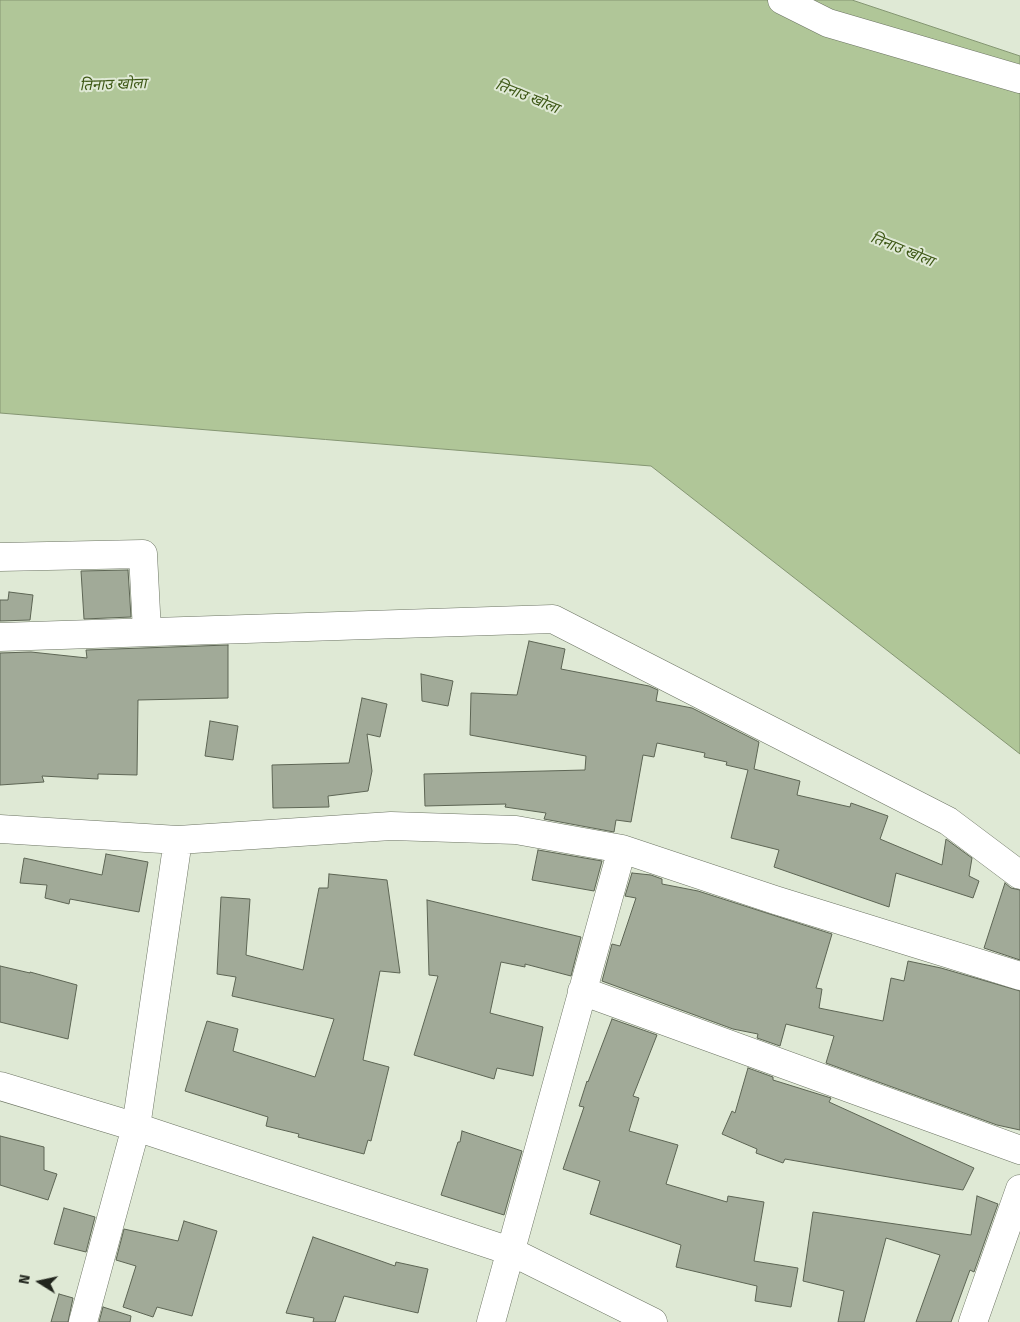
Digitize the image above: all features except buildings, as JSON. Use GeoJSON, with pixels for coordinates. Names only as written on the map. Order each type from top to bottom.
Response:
{"type":"FeatureCollection","features":[{"type":"Feature","properties":{"kind":"street"},"geometry":{"type":"LineString","coordinates":[[782,0],[828,23],[1020,79]]}},
{"type":"Feature","properties":{"kind":"street"},"geometry":{"type":"LineString","coordinates":[[0,557],[143,554],[147,632]]}},
{"type":"Feature","properties":{"kind":"street"},"geometry":{"type":"LineString","coordinates":[[0,637],[552,619],[948,821],[1020,875]]}},
{"type":"Feature","properties":{"kind":"street"},"geometry":{"type":"LineString","coordinates":[[0,829],[178,840],[391,826],[516,830],[622,850],[1020,976]]}},
{"type":"Feature","properties":{"kind":"street"},"geometry":{"type":"LineString","coordinates":[[82,1322],[136,1126],[178,840]]}},
{"type":"Feature","properties":{"kind":"street"},"geometry":{"type":"LineString","coordinates":[[491,1322],[622,850]]}},
{"type":"Feature","properties":{"kind":"street"},"geometry":{"type":"LineString","coordinates":[[582,991],[1020,1150]]}},
{"type":"Feature","properties":{"kind":"street"},"geometry":{"type":"LineString","coordinates":[[0,1086],[136,1126],[510,1251],[653,1322]]}},
{"type":"Feature","properties":{"kind":"street"},"geometry":{"type":"LineString","coordinates":[[972,1322],[1020,1189]]}},
{"type":"Feature","properties":{"kind":"water","name":"तिनाउ खोला"},"geometry":{"type":"Polygon","coordinates":[[[0,0],[852,0],[1020,56],[1020,754],[651,466],[0,413],[0,0]]]}}]}
